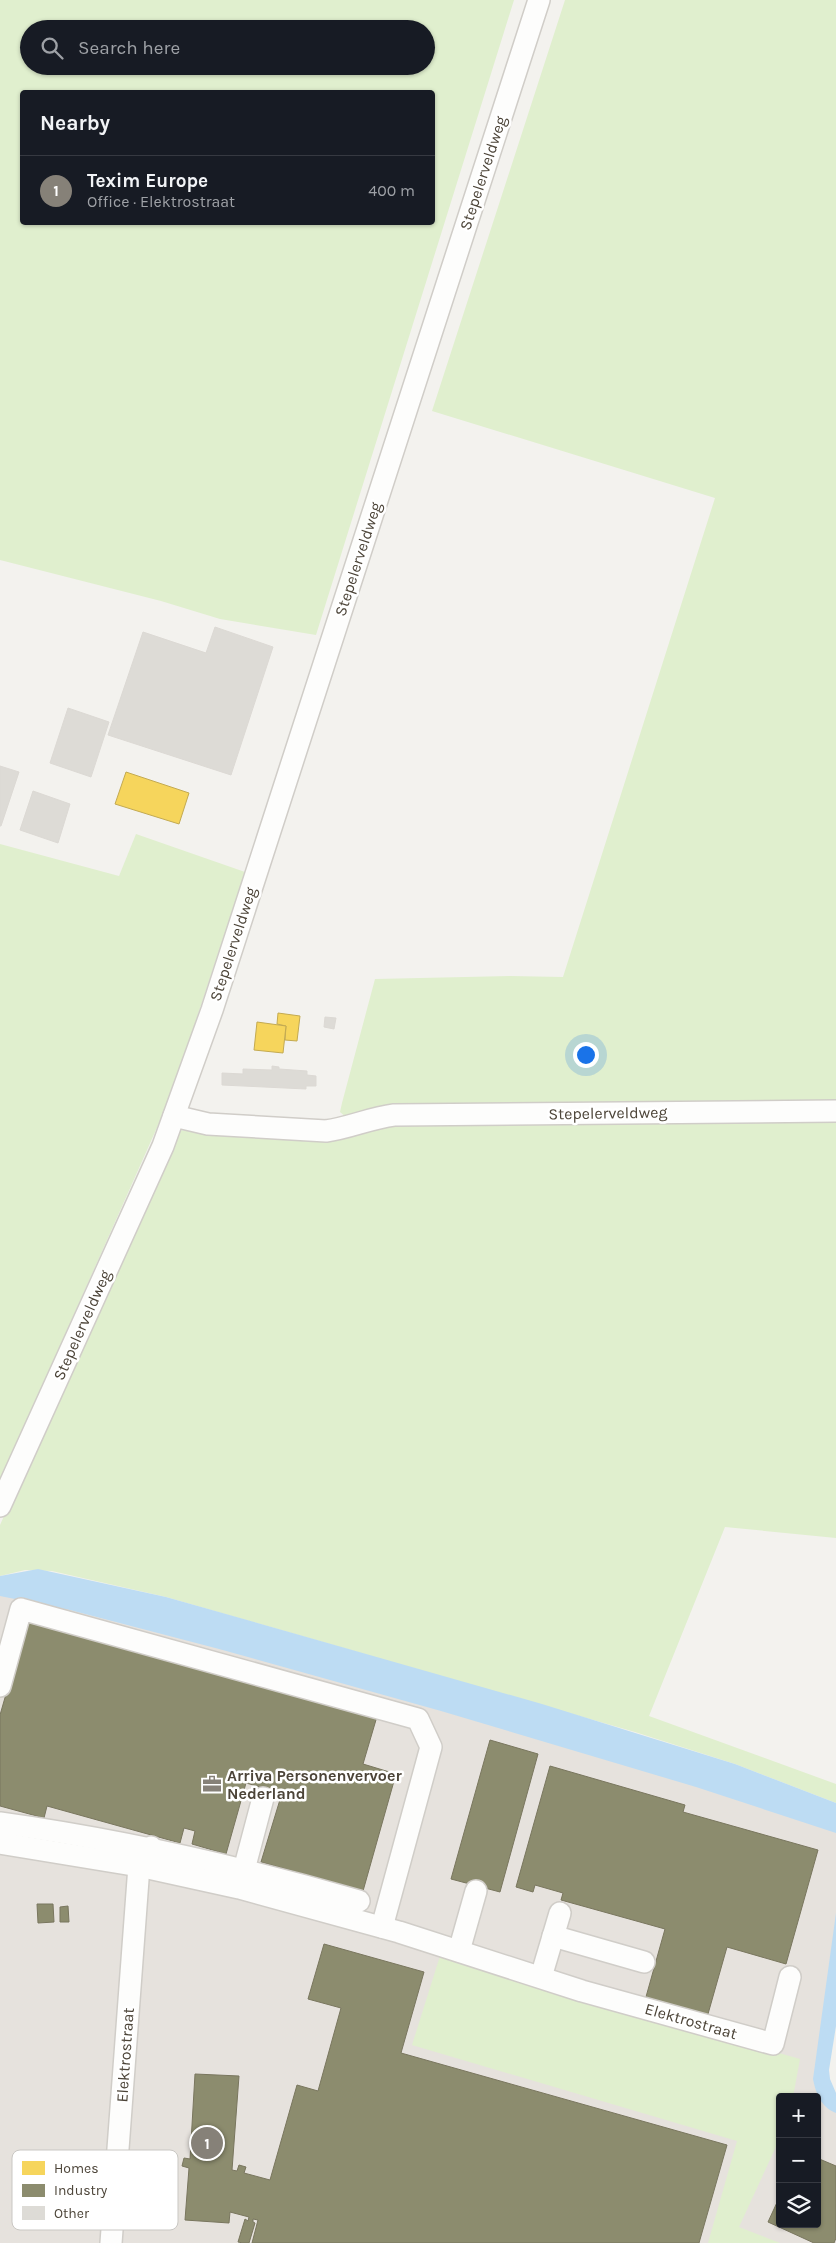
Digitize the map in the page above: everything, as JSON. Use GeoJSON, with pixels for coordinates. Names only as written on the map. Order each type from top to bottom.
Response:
{"type":"FeatureCollection","features":[{"type":"Feature","properties":{"kind":"street","name":"Stepelerveldweg"},"geometry":{"type":"LineString","coordinates":[[0,1506],[174,1116],[215,1001],[539,0]]}},
{"type":"Feature","properties":{"kind":"street","name":"Stepelerveldweg"},"geometry":{"type":"LineString","coordinates":[[174,1116],[208,1124],[326,1132],[340,1130],[377,1117],[394,1115],[836,1111]]}},
{"type":"Feature","properties":{"kind":"street"},"geometry":{"type":"LineString","coordinates":[[0,1686],[21,1609],[418,1719],[432,1747],[382,1927]]}},
{"type":"Feature","properties":{"kind":"street"},"geometry":{"type":"LineString","coordinates":[[0,1824],[70,1844],[151,1848],[242,1878],[263,1798]]}},
{"type":"Feature","properties":{"kind":"street","name":"Elektrostraat"},"geometry":{"type":"LineString","coordinates":[[0,1843],[70,1844],[139,1866],[242,1878],[315,1899],[382,1927],[541,1977],[773,2044],[790,1977]]}},
{"type":"Feature","properties":{"kind":"street"},"geometry":{"type":"LineString","coordinates":[[139,1866],[151,1848]]}},
{"type":"Feature","properties":{"kind":"street","name":"Elektrostraat"},"geometry":{"type":"LineString","coordinates":[[118,2150],[139,1866]]}},
{"type":"Feature","properties":{"kind":"street"},"geometry":{"type":"LineString","coordinates":[[459,1951],[476,1892]]}},
{"type":"Feature","properties":{"kind":"street"},"geometry":{"type":"LineString","coordinates":[[315,1899],[359,1901]]}},
{"type":"Feature","properties":{"kind":"street"},"geometry":{"type":"LineString","coordinates":[[541,1977],[560,1913]]}},
{"type":"Feature","properties":{"kind":"street"},"geometry":{"type":"LineString","coordinates":[[553,1936],[644,1962]]}},
{"type":"Feature","properties":{"kind":"street","name":"Elektrostraat"},"geometry":{"type":"LineString","coordinates":[[111,2243],[112,2230]]}},
{"type":"Feature","properties":{"kind":"shaded area"},"geometry":{"type":"Polygon","coordinates":[[[0,1587],[147,1607],[836,1822],[836,1962],[820,2071],[836,2103],[836,2243],[0,2243],[0,1587]]]}},
{"type":"Feature","properties":{"kind":"green space"},"geometry":{"type":"Polygon","coordinates":[[[0,0],[514,0],[316,635],[220,619],[161,601],[0,560],[0,0]]]}},
{"type":"Feature","properties":{"kind":"green space"},"geometry":{"type":"Polygon","coordinates":[[[565,0],[836,0],[836,1104],[347,1118],[340,1112],[375,979],[510,976],[563,977],[715,498],[432,411],[565,0]]]}},
{"type":"Feature","properties":{"kind":"green space"},"geometry":{"type":"Polygon","coordinates":[[[136,834],[245,872],[171,1096],[0,1481],[0,844],[119,876],[136,834]]]}},
{"type":"Feature","properties":{"kind":"green space"},"geometry":{"type":"Polygon","coordinates":[[[836,1117],[836,1538],[725,1527],[649,1716],[836,1784],[836,1803],[735,1764],[635,1732],[166,1597],[52,1571],[25,1570],[0,1576],[0,1525],[176,1130],[310,1138],[380,1124],[836,1117]]]}},
{"type":"Feature","properties":{"kind":"green space"},"geometry":{"type":"Polygon","coordinates":[[[440,1956],[800,2059],[794,2093],[776,2093],[776,2147],[739,2227],[780,2243],[708,2243],[737,2141],[412,2045],[440,1956]]]}},
{"type":"Feature","properties":{"kind":"water"},"geometry":{"type":"Polygon","coordinates":[[[38,1569],[166,1597],[542,1704],[735,1764],[836,1803],[836,1833],[696,1787],[441,1711],[219,1649],[70,1610],[0,1596],[0,1576],[38,1569]]]}},
{"type":"Feature","properties":{"kind":"water"},"geometry":{"type":"Polygon","coordinates":[[[836,1913],[836,2026],[829,2070],[830,2079],[836,2093],[836,2113],[823,2104],[821,2093],[817,2093],[813,2079],[836,1913]]]}},
{"type":"Feature","properties":{"kind":"building: Homes"},"geometry":{"type":"Polygon","coordinates":[[[126,772],[189,793],[179,824],[115,804],[126,772]]]}},
{"type":"Feature","properties":{"kind":"building: Homes"},"geometry":{"type":"Polygon","coordinates":[[[278,1013],[300,1016],[297,1041],[285,1040],[286,1026],[277,1024],[278,1013]]]}},
{"type":"Feature","properties":{"kind":"building: Homes"},"geometry":{"type":"Polygon","coordinates":[[[257,1022],[286,1026],[283,1053],[254,1050],[257,1022]]]}},
{"type":"Feature","properties":{"kind":"building: Industry"},"geometry":{"type":"Polygon","coordinates":[[[27,1621],[142,1654],[144,1647],[378,1713],[363,1764],[396,1774],[363,1891],[261,1862],[282,1793],[246,1783],[226,1854],[192,1844],[195,1831],[184,1828],[180,1843],[47,1806],[44,1818],[0,1806],[0,1715],[27,1621]]]}},
{"type":"Feature","properties":{"kind":"building: Industry"},"geometry":{"type":"Polygon","coordinates":[[[490,1740],[538,1754],[500,1892],[451,1879],[490,1740]]]}},
{"type":"Feature","properties":{"kind":"building: Industry"},"geometry":{"type":"Polygon","coordinates":[[[550,1766],[685,1805],[683,1812],[818,1850],[786,1964],[727,1947],[706,2021],[644,2004],[665,1929],[561,1900],[563,1893],[535,1885],[533,1892],[516,1887],[550,1766]]]}},
{"type":"Feature","properties":{"kind":"building: Industry"},"geometry":{"type":"Polygon","coordinates":[[[37,1904],[53,1904],[54,1922],[38,1923],[37,1904]]]}},
{"type":"Feature","properties":{"kind":"building: Industry"},"geometry":{"type":"Polygon","coordinates":[[[68,1906],[69,1922],[60,1922],[60,1907],[68,1906]]]}},
{"type":"Feature","properties":{"kind":"building: Industry"},"geometry":{"type":"Polygon","coordinates":[[[324,1944],[424,1972],[401,2053],[727,2145],[699,2243],[252,2243],[258,2220],[253,2219],[255,2223],[249,2243],[243,2243],[238,2242],[245,2219],[248,2221],[249,2217],[230,2212],[229,2223],[185,2220],[189,2168],[182,2166],[184,2158],[190,2159],[195,2074],[239,2076],[232,2170],[237,2171],[239,2165],[246,2167],[244,2173],[270,2180],[297,2085],[318,2091],[341,2008],[308,1999],[324,1944]]]}},
{"type":"Feature","properties":{"kind":"building: Industry"},"geometry":{"type":"Polygon","coordinates":[[[821,2160],[836,2166],[836,2238],[834,2243],[814,2243],[781,2228],[821,2228],[821,2160]]]}},
{"type":"Feature","properties":{"kind":"building: Industry"},"geometry":{"type":"Polygon","coordinates":[[[776,2205],[776,2226],[768,2222],[776,2205]]]}},
{"type":"Feature","properties":{"kind":"building: Other"},"geometry":{"type":"Polygon","coordinates":[[[215,627],[273,647],[231,775],[108,735],[143,632],[206,653],[215,627]]]}},
{"type":"Feature","properties":{"kind":"building: Other"},"geometry":{"type":"Polygon","coordinates":[[[68,708],[109,722],[91,777],[50,763],[68,708]]]}},
{"type":"Feature","properties":{"kind":"building: Other"},"geometry":{"type":"Polygon","coordinates":[[[0,766],[19,772],[1,826],[0,826],[0,766]]]}},
{"type":"Feature","properties":{"kind":"building: Other"},"geometry":{"type":"Polygon","coordinates":[[[33,791],[70,804],[58,843],[20,830],[33,791]]]}},
{"type":"Feature","properties":{"kind":"building: Other"},"geometry":{"type":"Polygon","coordinates":[[[325,1017],[336,1018],[334,1029],[324,1027],[325,1017]]]}},
{"type":"Feature","properties":{"kind":"building: Other"},"geometry":{"type":"Polygon","coordinates":[[[272,1066],[279,1067],[279,1069],[307,1071],[307,1075],[316,1076],[316,1086],[306,1086],[306,1089],[222,1085],[222,1073],[243,1074],[243,1069],[272,1070],[272,1066]]]}},
{"type":"Feature","properties":{"kind":"place","name":"Arriva Personenvervoer Nederland"},"geometry":{"type":"Point","coordinates":[212,1784]}},
{"type":"Feature","properties":{"kind":"place","name":"Texim Europe"},"geometry":{"type":"Point","coordinates":[207,2143]}}]}
